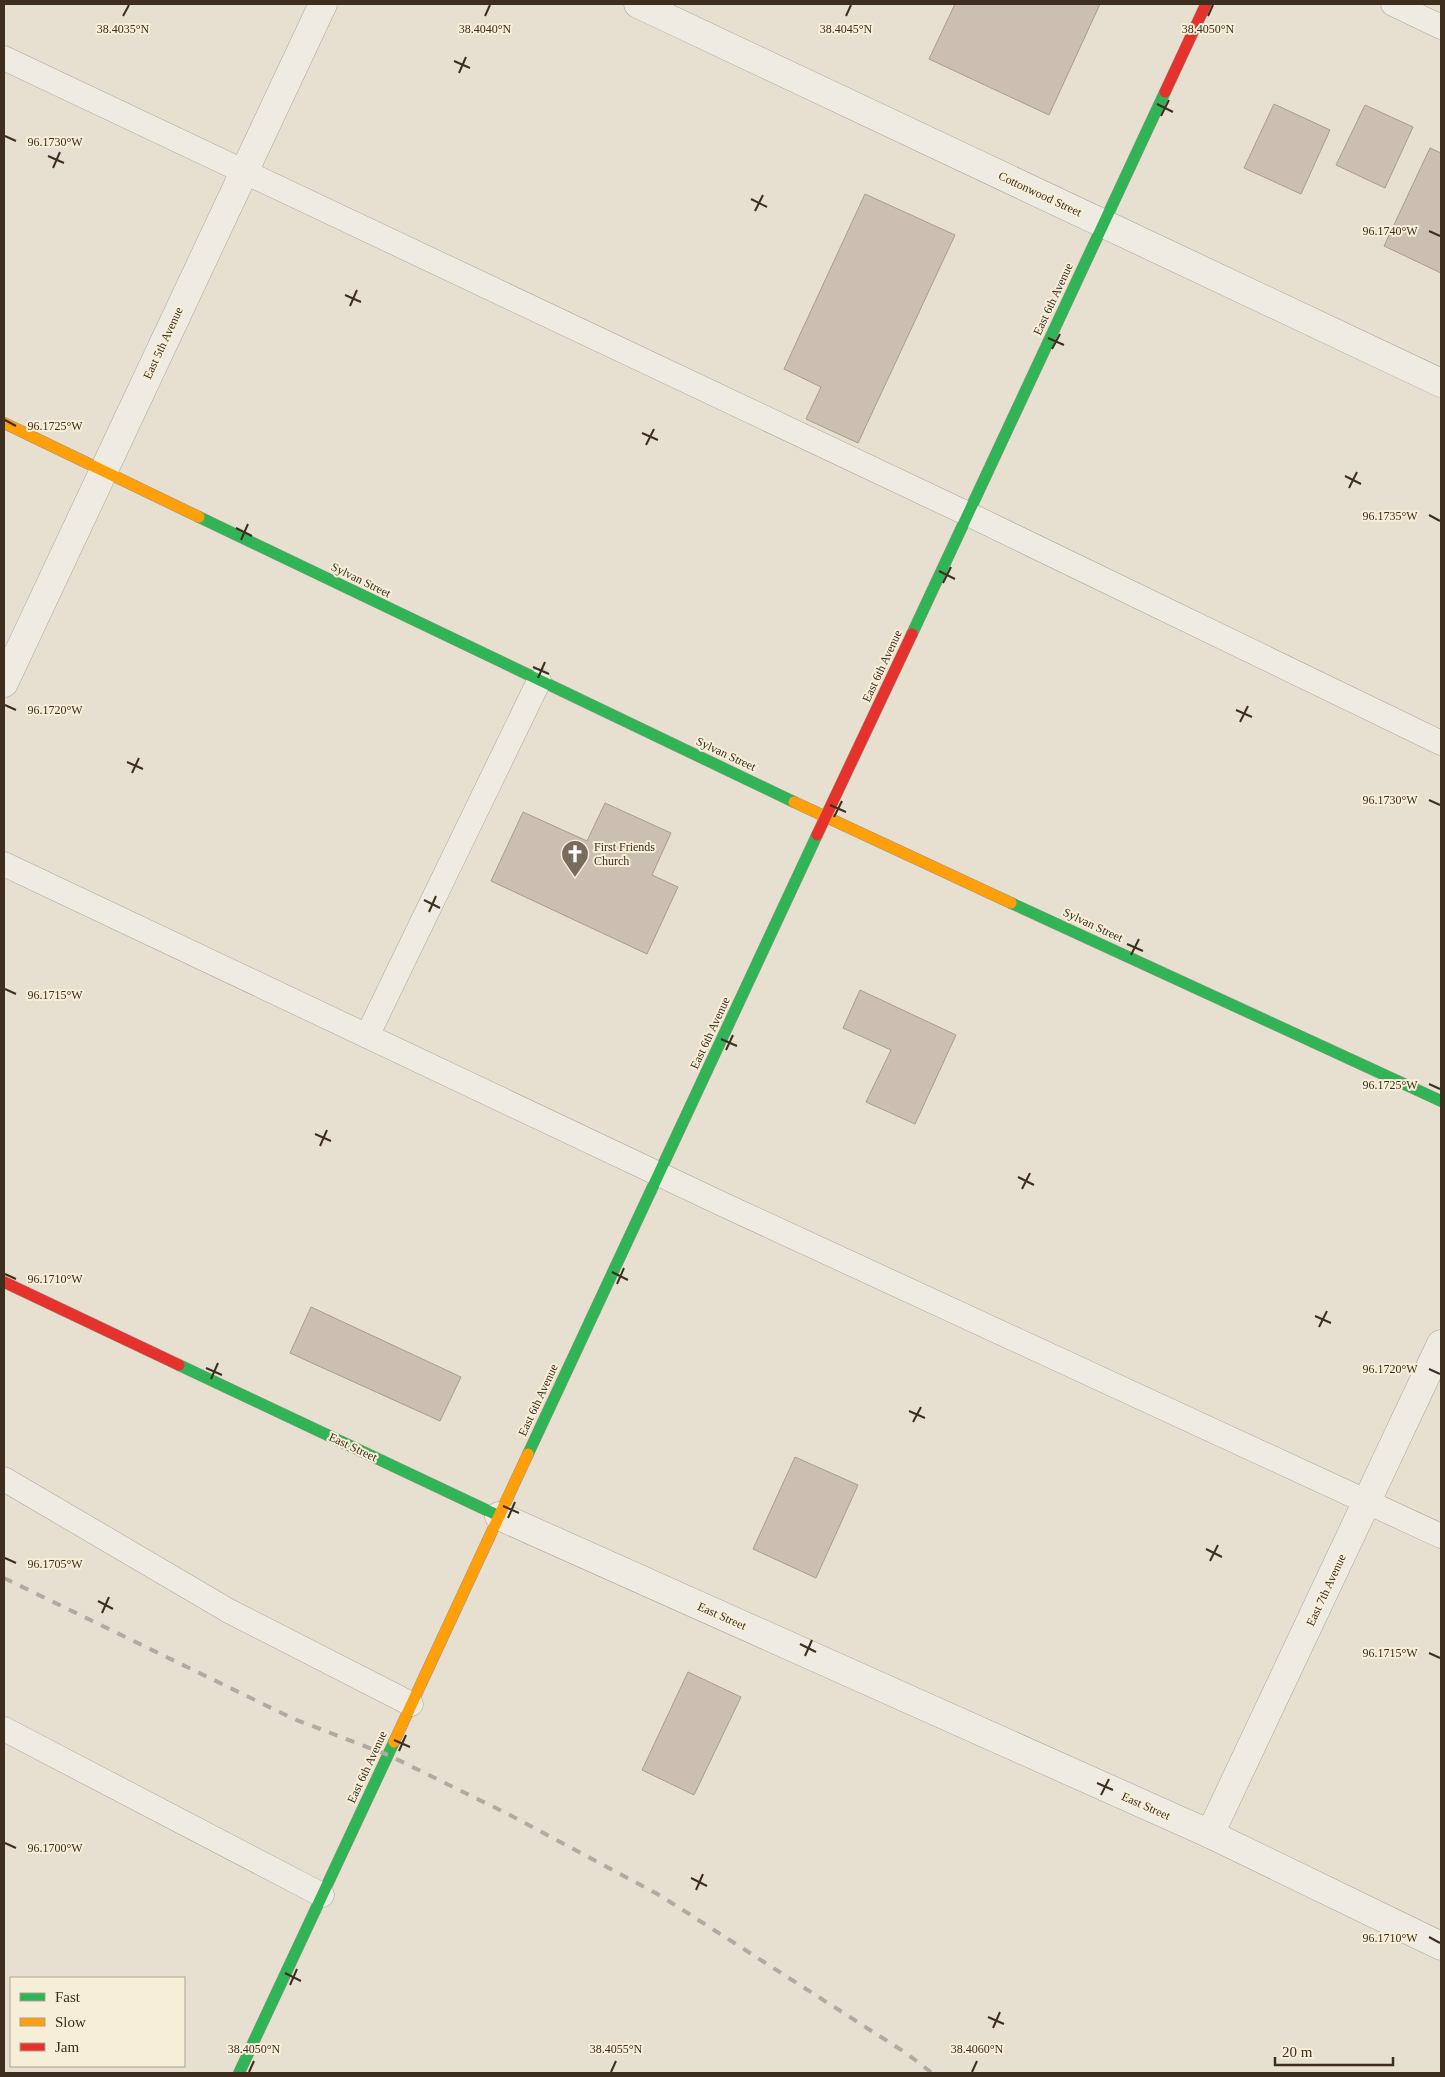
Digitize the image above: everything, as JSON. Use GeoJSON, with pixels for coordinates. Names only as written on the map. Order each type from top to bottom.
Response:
{"type":"FeatureCollection","features":[{"type":"Feature","properties":{"kind":"main road","name":"East 6th Avenue"},"geometry":{"type":"LineString","coordinates":[[239,2073],[1206,4]]}},
{"type":"Feature","properties":{"kind":"main road","name":"Sylvan Street"},"geometry":{"type":"LineString","coordinates":[[4,424],[104,470],[539,681],[826,817],[1441,1100]]}},
{"type":"Feature","properties":{"kind":"main road","name":"East Street"},"geometry":{"type":"LineString","coordinates":[[4,1282],[499,1516]]}},
{"type":"Feature","properties":{"kind":"street","name":"East 5th Avenue"},"geometry":{"type":"LineString","coordinates":[[4,683],[323,4]]}},
{"type":"Feature","properties":{"kind":"street","name":"Cottonwood Street"},"geometry":{"type":"LineString","coordinates":[[638,4],[1441,383]]}},
{"type":"Feature","properties":{"kind":"street","name":"East 7th Avenue"},"geometry":{"type":"LineString","coordinates":[[1210,1834],[1441,1344]]}},
{"type":"Feature","properties":{"kind":"street","name":"East Street"},"geometry":{"type":"LineString","coordinates":[[499,1516],[1210,1834],[1441,1946]]}},
{"type":"Feature","properties":{"kind":"lane"},"geometry":{"type":"LineString","coordinates":[[1393,4],[1441,27]]}},
{"type":"Feature","properties":{"kind":"lane"},"geometry":{"type":"LineString","coordinates":[[4,58],[968,514],[1441,743]]}},
{"type":"Feature","properties":{"kind":"lane"},"geometry":{"type":"LineString","coordinates":[[367,1036],[539,681]]}},
{"type":"Feature","properties":{"kind":"lane"},"geometry":{"type":"LineString","coordinates":[[4,864],[659,1174],[1441,1536]]}},
{"type":"Feature","properties":{"kind":"lane"},"geometry":{"type":"LineString","coordinates":[[4,1478],[229,1611],[411,1704]]}},
{"type":"Feature","properties":{"kind":"lane"},"geometry":{"type":"LineString","coordinates":[[4,1730],[322,1895]]}},
{"type":"Feature","properties":{"kind":"building"},"geometry":{"type":"Polygon","coordinates":[[[955,4],[1100,4],[1049,115],[929,59],[955,4]]]}},
{"type":"Feature","properties":{"kind":"building"},"geometry":{"type":"Polygon","coordinates":[[[1274,104],[1330,130],[1301,194],[1244,168],[1274,104]]]}},
{"type":"Feature","properties":{"kind":"building"},"geometry":{"type":"Polygon","coordinates":[[[1365,105],[1413,127],[1385,188],[1336,165],[1365,105]]]}},
{"type":"Feature","properties":{"kind":"building"},"geometry":{"type":"Polygon","coordinates":[[[1430,148],[1441,153],[1441,273],[1384,246],[1430,148]]]}},
{"type":"Feature","properties":{"kind":"building"},"geometry":{"type":"Polygon","coordinates":[[[865,194],[955,235],[858,443],[806,419],[821,387],[784,369],[865,194]]]}},
{"type":"Feature","properties":{"kind":"building","name":"First Friends Church"},"geometry":{"type":"Polygon","coordinates":[[[605,803],[671,833],[652,875],[678,887],[647,954],[491,881],[523,812],[587,841],[605,803]]]}},
{"type":"Feature","properties":{"kind":"building"},"geometry":{"type":"Polygon","coordinates":[[[860,990],[956,1035],[915,1124],[866,1102],[891,1050],[843,1028],[860,990]]]}},
{"type":"Feature","properties":{"kind":"building"},"geometry":{"type":"Polygon","coordinates":[[[311,1307],[461,1377],[440,1421],[290,1353],[311,1307]]]}},
{"type":"Feature","properties":{"kind":"building"},"geometry":{"type":"Polygon","coordinates":[[[795,1457],[858,1485],[816,1578],[753,1549],[795,1457]]]}},
{"type":"Feature","properties":{"kind":"building"},"geometry":{"type":"Polygon","coordinates":[[[688,1672],[741,1697],[694,1795],[642,1770],[688,1672]]]}},
{"type":"Feature","properties":{"kind":"railway"},"geometry":{"type":"LineString","coordinates":[[4,1578],[294,1719],[388,1755],[506,1813],[661,1896],[906,2053],[932,2073]]}},
{"type":"Feature","properties":{"kind":"traffic: fast"},"geometry":{"type":"LineString","coordinates":[[912,634],[1165,92]]}},
{"type":"Feature","properties":{"kind":"traffic: fast"},"geometry":{"type":"LineString","coordinates":[[199,517],[794,802]]}},
{"type":"Feature","properties":{"kind":"traffic: fast"},"geometry":{"type":"LineString","coordinates":[[528,1454],[817,835]]}},
{"type":"Feature","properties":{"kind":"traffic: fast"},"geometry":{"type":"LineString","coordinates":[[1011,903],[1441,1101]]}},
{"type":"Feature","properties":{"kind":"traffic: fast"},"geometry":{"type":"LineString","coordinates":[[179,1365],[499,1516]]}},
{"type":"Feature","properties":{"kind":"traffic: fast"},"geometry":{"type":"LineString","coordinates":[[239,2073],[394,1742]]}},
{"type":"Feature","properties":{"kind":"traffic: slow"},"geometry":{"type":"LineString","coordinates":[[4,423],[199,517]]}},
{"type":"Feature","properties":{"kind":"traffic: slow"},"geometry":{"type":"LineString","coordinates":[[794,802],[1011,903]]}},
{"type":"Feature","properties":{"kind":"traffic: slow"},"geometry":{"type":"LineString","coordinates":[[394,1742],[528,1454]]}},
{"type":"Feature","properties":{"kind":"traffic: jam"},"geometry":{"type":"LineString","coordinates":[[1165,92],[1206,4]]}},
{"type":"Feature","properties":{"kind":"traffic: jam"},"geometry":{"type":"LineString","coordinates":[[817,835],[912,634]]}},
{"type":"Feature","properties":{"kind":"traffic: jam"},"geometry":{"type":"LineString","coordinates":[[4,1282],[179,1365]]}},
{"type":"Feature","properties":{"kind":"place","name":"First Friends Church"},"geometry":{"type":"Point","coordinates":[575,878]}}]}
